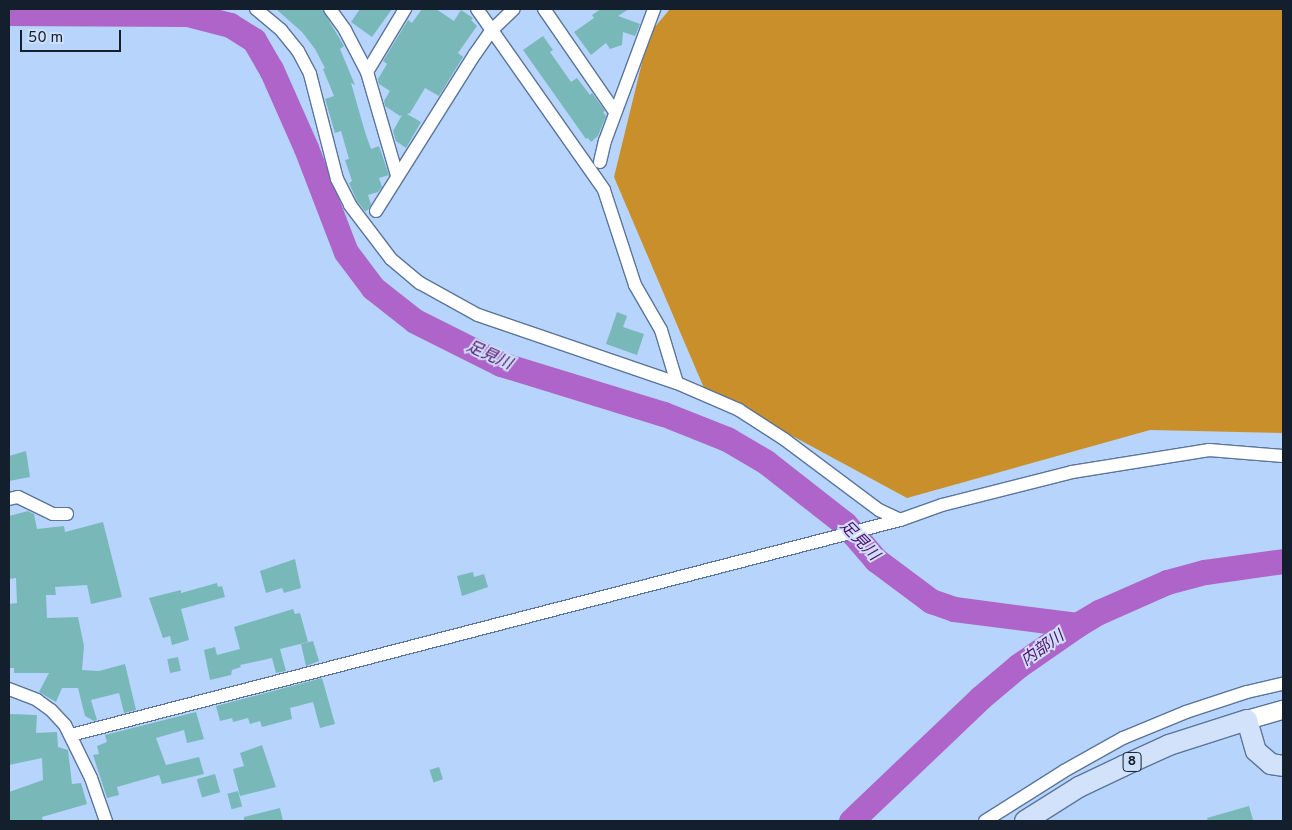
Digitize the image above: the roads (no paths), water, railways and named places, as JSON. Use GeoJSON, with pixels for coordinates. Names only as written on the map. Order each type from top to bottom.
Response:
{"type":"FeatureCollection","features":[{"type":"Feature","properties":{"kind":"main road"},"geometry":{"type":"LineString","coordinates":[[1283,710],[1247,720],[1256,751],[1271,764],[1283,766]]}},
{"type":"Feature","properties":{"kind":"main road","name":"8"},"geometry":{"type":"LineString","coordinates":[[1025,821],[1080,787],[1169,745],[1247,720]]}},
{"type":"Feature","properties":{"kind":"street"},"geometry":{"type":"LineString","coordinates":[[256,9],[281,30],[298,51],[310,74],[337,179],[350,205],[391,259],[420,283],[478,315],[677,383],[739,410],[784,438],[896,521]]}},
{"type":"Feature","properties":{"kind":"street"},"geometry":{"type":"LineString","coordinates":[[330,9],[345,30],[366,72],[397,175]]}},
{"type":"Feature","properties":{"kind":"street"},"geometry":{"type":"LineString","coordinates":[[366,72],[405,9]]}},
{"type":"Feature","properties":{"kind":"street"},"geometry":{"type":"LineString","coordinates":[[477,9],[604,190],[635,285],[661,330],[677,383]]}},
{"type":"Feature","properties":{"kind":"street"},"geometry":{"type":"LineString","coordinates":[[376,211],[397,175],[492,30],[514,9]]}},
{"type":"Feature","properties":{"kind":"street"},"geometry":{"type":"LineString","coordinates":[[544,9],[616,112]]}},
{"type":"Feature","properties":{"kind":"street"},"geometry":{"type":"LineString","coordinates":[[600,162],[616,112],[654,9]]}},
{"type":"Feature","properties":{"kind":"street"},"geometry":{"type":"LineString","coordinates":[[71,735],[896,521],[942,505],[1072,472],[1209,450],[1283,456]]}},
{"type":"Feature","properties":{"kind":"street"},"geometry":{"type":"LineString","coordinates":[[9,499],[18,497],[53,514],[67,514]]}},
{"type":"Feature","properties":{"kind":"street"},"geometry":{"type":"LineString","coordinates":[[985,821],[1064,771],[1123,738],[1186,712],[1247,692],[1283,684]]}},
{"type":"Feature","properties":{"kind":"street"},"geometry":{"type":"LineString","coordinates":[[9,689],[25,694],[51,710],[71,735],[91,778],[106,821]]}},
{"type":"Feature","properties":{"kind":"waterway","name":"足見川"},"geometry":{"type":"LineString","coordinates":[[9,13],[187,14],[230,25],[254,40],[271,69],[306,148],[346,252],[373,288],[415,321],[501,364],[664,414],[727,439],[766,462],[845,524],[876,560],[931,601],[954,609],[1077,625]]}},
{"type":"Feature","properties":{"kind":"waterway","name":"内部川"},"geometry":{"type":"LineString","coordinates":[[851,821],[980,698],[1018,666],[1077,625],[1099,612],[1167,582],[1205,572],[1283,561]]}}]}
